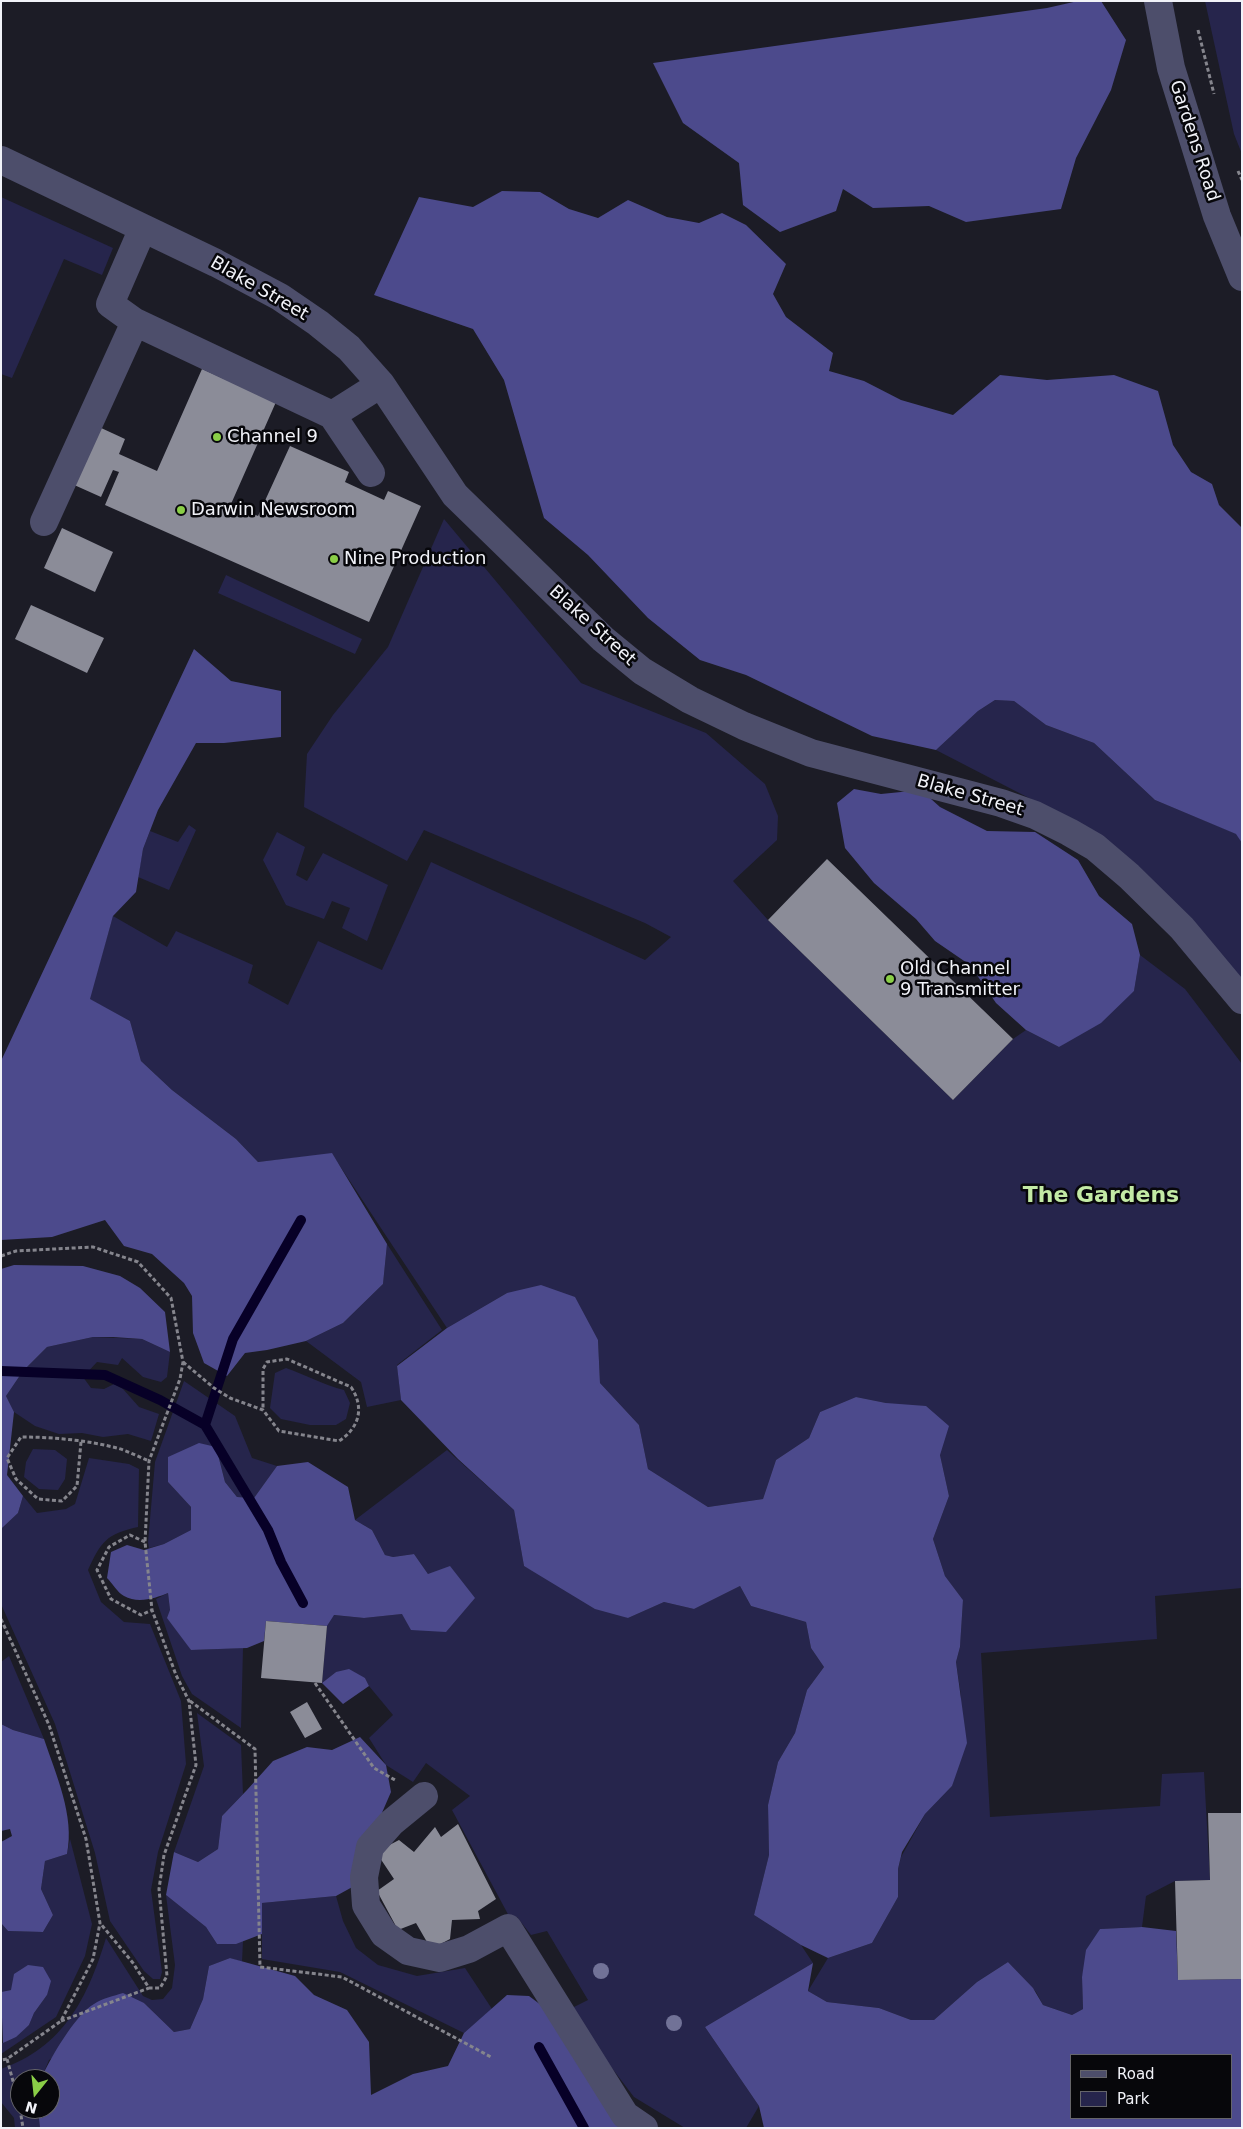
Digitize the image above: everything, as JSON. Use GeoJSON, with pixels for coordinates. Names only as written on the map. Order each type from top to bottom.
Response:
{"type":"FeatureCollection","features":[{"type":"Feature","properties":{"kind":"street","name":"Gardens Road"},"geometry":{"type":"LineString","coordinates":[[1158,1],[1171,68],[1218,216],[1242,277]]}},
{"type":"Feature","properties":{"kind":"street","name":"Blake Street"},"geometry":{"type":"LineString","coordinates":[[1,160],[280,297],[318,323],[349,348],[381,384],[455,494],[603,639],[642,671],[708,709],[811,753],[1001,803],[1035,815],[1069,832],[1095,847],[1182,928],[1242,1000]]}},
{"type":"Feature","properties":{"kind":"street"},"geometry":{"type":"LineString","coordinates":[[142,228],[110,304],[135,322],[332,415],[371,473]]}},
{"type":"Feature","properties":{"kind":"street"},"geometry":{"type":"LineString","coordinates":[[44,522],[135,322]]}},
{"type":"Feature","properties":{"kind":"street"},"geometry":{"type":"LineString","coordinates":[[332,415],[381,384]]}},
{"type":"Feature","properties":{"kind":"street"},"geometry":{"type":"LineString","coordinates":[[424,1796],[391,1823],[370,1847],[364,1877],[366,1905],[384,1934],[408,1951],[440,1958],[469,1949],[508,1928],[625,2115],[644,2128]]}},
{"type":"Feature","properties":{"kind":"path"},"geometry":{"type":"LineString","coordinates":[[1198,29],[1217,103]]}},
{"type":"Feature","properties":{"kind":"path"},"geometry":{"type":"LineString","coordinates":[[1236,164],[1242,180]]}},
{"type":"Feature","properties":{"kind":"path"},"geometry":{"type":"LineString","coordinates":[[1,1256],[16,1250],[93,1247],[138,1262],[171,1298],[183,1362],[180,1379],[149,1461],[145,1542],[152,1610],[176,1675],[189,1701],[196,1765],[164,1855],[159,1889],[167,1976],[160,1988],[149,1988],[61,2021],[8,2059],[1,2060]]}},
{"type":"Feature","properties":{"kind":"path"},"geometry":{"type":"LineString","coordinates":[[183,1362],[214,1388],[230,1398],[264,1410],[279,1431],[339,1441],[351,1433],[359,1413],[356,1395],[351,1387],[287,1359],[267,1362],[263,1369],[264,1410]]}},
{"type":"Feature","properties":{"kind":"path"},"geometry":{"type":"LineString","coordinates":[[81,1442],[77,1486],[62,1501],[38,1499],[16,1478],[7,1458],[21,1437],[51,1437],[81,1442],[117,1448],[149,1461]]}},
{"type":"Feature","properties":{"kind":"path"},"geometry":{"type":"LineString","coordinates":[[145,1542],[130,1535],[109,1547],[98,1570],[111,1598],[140,1614],[152,1610]]}},
{"type":"Feature","properties":{"kind":"path"},"geometry":{"type":"LineString","coordinates":[[1,1619],[49,1725],[86,1839],[100,1923],[93,1959],[61,2021]]}},
{"type":"Feature","properties":{"kind":"path"},"geometry":{"type":"LineString","coordinates":[[315,1682],[374,1768],[424,1796]]}},
{"type":"Feature","properties":{"kind":"path"},"geometry":{"type":"LineString","coordinates":[[189,1701],[255,1749],[260,1967],[342,1977],[491,2057]]}},
{"type":"Feature","properties":{"kind":"path"},"geometry":{"type":"LineString","coordinates":[[100,1923],[133,1963],[149,1988]]}},
{"type":"Feature","properties":{"kind":"path"},"geometry":{"type":"LineString","coordinates":[[8,2059],[10,2069]]}},
{"type":"Feature","properties":{"kind":"green space"},"geometry":{"type":"Polygon","coordinates":[[[1205,1],[1242,1],[1242,154],[1234,134],[1205,1]]]}},
{"type":"Feature","properties":{"kind":"green space"},"geometry":{"type":"Polygon","coordinates":[[[1,197],[113,248],[102,275],[64,259],[12,378],[1,374],[1,197]]]}},
{"type":"Feature","properties":{"kind":"green space"},"geometry":{"type":"Polygon","coordinates":[[[444,519],[581,683],[706,733],[765,784],[778,816],[777,840],[733,881],[768,920],[953,1100],[1013,1039],[1026,1030],[1059,1047],[1134,991],[1140,955],[1185,989],[1242,1064],[1242,1588],[1155,1596],[1157,1639],[981,1653],[990,1817],[1160,1806],[1162,1774],[1204,1772],[1210,1880],[1175,1881],[1146,1896],[1142,1927],[1100,1929],[1082,1977],[1083,2009],[1072,2015],[1043,2005],[1036,1992],[1008,1962],[977,1982],[934,2020],[911,2020],[879,2008],[827,2002],[808,1991],[828,1958],[872,1943],[898,1897],[898,1869],[901,1857],[925,1814],[952,1786],[961,1696],[956,1662],[960,1647],[963,1600],[945,1576],[933,1539],[949,1496],[940,1455],[886,1403],[856,1397],[820,1412],[809,1438],[776,1460],[763,1499],[708,1507],[648,1469],[639,1425],[600,1383],[598,1340],[507,1293],[447,1328],[332,1154],[258,1162],[236,1139],[172,1090],[141,1061],[130,1021],[89,999],[113,916],[167,947],[176,931],[253,965],[248,983],[288,1005],[318,941],[382,970],[431,862],[645,960],[671,937],[645,923],[424,830],[407,861],[304,807],[307,754],[333,715],[388,647],[444,519]]]}},
{"type":"Feature","properties":{"kind":"green space"},"geometry":{"type":"Polygon","coordinates":[[[226,575],[362,639],[355,654],[218,593],[226,575]]]}},
{"type":"Feature","properties":{"kind":"green space"},"geometry":{"type":"Polygon","coordinates":[[[995,700],[1014,701],[1046,725],[1094,743],[1155,800],[1237,834],[1242,843],[1242,984],[1087,828],[936,750],[978,711],[995,700]]]}},
{"type":"Feature","properties":{"kind":"green space"},"geometry":{"type":"Polygon","coordinates":[[[189,825],[196,830],[169,890],[138,877],[143,849],[150,831],[178,842],[189,825]]]}},
{"type":"Feature","properties":{"kind":"green space"},"geometry":{"type":"Polygon","coordinates":[[[277,832],[305,847],[296,875],[307,881],[323,853],[388,885],[367,941],[342,928],[350,908],[332,901],[324,919],[286,905],[263,860],[277,832]]]}},
{"type":"Feature","properties":{"kind":"green space"},"geometry":{"type":"Polygon","coordinates":[[[387,1244],[442,1330],[397,1365],[401,1400],[367,1407],[361,1382],[306,1341],[343,1323],[383,1284],[387,1244]]]}},
{"type":"Feature","properties":{"kind":"green space"},"geometry":{"type":"Polygon","coordinates":[[[93,1337],[142,1339],[170,1352],[167,1377],[161,1382],[143,1377],[122,1358],[118,1365],[97,1362],[83,1377],[91,1388],[104,1389],[114,1384],[123,1389],[139,1407],[159,1414],[151,1441],[128,1434],[103,1437],[82,1433],[59,1434],[35,1426],[14,1412],[6,1396],[23,1371],[47,1347],[93,1337]]]}},
{"type":"Feature","properties":{"kind":"green space"},"geometry":{"type":"Polygon","coordinates":[[[286,1368],[344,1390],[350,1403],[346,1419],[336,1425],[310,1425],[281,1419],[270,1408],[275,1373],[286,1368]]]}},
{"type":"Feature","properties":{"kind":"green space"},"geometry":{"type":"Polygon","coordinates":[[[184,1381],[235,1416],[252,1458],[277,1466],[254,1498],[237,1497],[225,1482],[216,1447],[168,1482],[191,1507],[191,1530],[164,1544],[149,1548],[155,1462],[184,1381]]]}},
{"type":"Feature","properties":{"kind":"green space"},"geometry":{"type":"Polygon","coordinates":[[[33,1449],[55,1450],[67,1459],[65,1479],[58,1490],[39,1489],[24,1477],[26,1462],[33,1449]]]}},
{"type":"Feature","properties":{"kind":"green space"},"geometry":{"type":"Polygon","coordinates":[[[447,1450],[514,1510],[524,1566],[628,1618],[664,1602],[694,1609],[740,1586],[751,1606],[806,1622],[811,1648],[824,1667],[807,1690],[795,1733],[778,1762],[768,1805],[769,1855],[754,1915],[801,1945],[813,1963],[705,2027],[759,2106],[746,2128],[685,2128],[634,2097],[579,2025],[570,2009],[588,2000],[547,1931],[531,1935],[517,1917],[510,1918],[452,1810],[470,1796],[426,1763],[413,1782],[386,1765],[369,1738],[393,1715],[369,1686],[365,1678],[336,1672],[322,1683],[327,1626],[333,1615],[364,1618],[402,1614],[428,1574],[414,1554],[393,1557],[385,1555],[372,1530],[355,1520],[447,1450]]]}},
{"type":"Feature","properties":{"kind":"green space"},"geometry":{"type":"Polygon","coordinates":[[[89,1458],[129,1464],[139,1469],[138,1527],[112,1536],[106,1541],[97,1552],[88,1570],[101,1602],[124,1622],[150,1624],[181,1701],[186,1764],[158,1852],[151,1890],[162,1972],[160,1979],[153,1979],[144,1971],[110,1921],[95,1853],[55,1724],[1,1604],[1,1529],[18,1513],[23,1496],[37,1513],[66,1509],[75,1504],[89,1458]]]}},
{"type":"Feature","properties":{"kind":"green space"},"geometry":{"type":"Polygon","coordinates":[[[168,1593],[170,1610],[191,1650],[243,1648],[241,1728],[192,1694],[182,1676],[156,1599],[168,1593]]]}},
{"type":"Feature","properties":{"kind":"green space"},"geometry":{"type":"Polygon","coordinates":[[[9,1656],[44,1739],[13,1730],[1,1724],[1,1662],[9,1656]]]}},
{"type":"Feature","properties":{"kind":"green space"},"geometry":{"type":"Polygon","coordinates":[[[197,1713],[241,1745],[243,1794],[222,1816],[218,1849],[198,1862],[174,1852],[204,1766],[197,1713]]]}},
{"type":"Feature","properties":{"kind":"green space"},"geometry":{"type":"Polygon","coordinates":[[[70,1839],[92,1924],[85,1956],[56,2017],[1,2054],[1,2042],[3,2043],[29,2025],[34,2013],[47,1995],[11,1990],[1,1992],[1,1923],[8,1931],[43,1932],[53,1915],[41,1889],[45,1861],[67,1854],[70,1839]]]}},
{"type":"Feature","properties":{"kind":"green space"},"geometry":{"type":"Polygon","coordinates":[[[166,1895],[206,1927],[217,1944],[243,1941],[242,1962],[230,1958],[209,1966],[203,1999],[190,2029],[174,2032],[144,2003],[49,2060],[45,2069],[10,2069],[10,2113],[1,2102],[1,2069],[41,2048],[70,2017],[91,1980],[106,1938],[143,1996],[152,2000],[163,1999],[172,1988],[175,1965],[166,1895]]]}},
{"type":"Feature","properties":{"kind":"green space"},"geometry":{"type":"Polygon","coordinates":[[[336,1896],[343,1921],[356,1948],[378,1965],[417,1976],[465,1968],[492,2009],[464,2033],[340,1972],[262,1959],[262,1903],[336,1896]]]}},
{"type":"Feature","properties":{"kind":"green space"},"geometry":{"type":"Polygon","coordinates":[[[14,2119],[39,2119],[40,2128],[15,2128],[14,2119]]]}},
{"type":"Feature","properties":{"kind":"shaded area"},"geometry":{"type":"Polygon","coordinates":[[[1078,1],[1101,1],[1126,40],[1111,90],[1076,158],[1061,209],[966,222],[929,206],[873,208],[843,189],[836,211],[780,232],[743,205],[739,163],[683,123],[653,63],[1047,8],[1078,1]]]}},
{"type":"Feature","properties":{"kind":"shaded area"},"geometry":{"type":"Polygon","coordinates":[[[502,191],[540,192],[569,209],[598,218],[628,200],[667,217],[699,223],[722,213],[746,225],[786,264],[773,294],[786,317],[833,353],[829,371],[864,381],[901,400],[953,415],[1000,375],[1047,380],[1114,375],[1158,391],[1173,445],[1191,472],[1212,484],[1219,505],[1242,528],[1242,843],[1236,834],[1155,800],[1094,743],[1046,725],[1014,701],[995,700],[978,711],[936,750],[872,736],[746,675],[700,660],[648,618],[588,555],[544,518],[504,380],[473,329],[374,295],[419,197],[473,207],[502,191]]]}},
{"type":"Feature","properties":{"kind":"shaded area"},"geometry":{"type":"Polygon","coordinates":[[[194,649],[231,681],[281,691],[281,737],[224,743],[196,743],[158,810],[143,849],[136,892],[113,916],[90,999],[130,1021],[141,1061],[172,1090],[236,1139],[258,1162],[332,1153],[387,1244],[383,1284],[343,1323],[306,1341],[245,1353],[227,1376],[204,1363],[193,1333],[192,1296],[184,1283],[152,1254],[124,1246],[105,1220],[52,1237],[1,1240],[1,1061],[194,649]]]}},
{"type":"Feature","properties":{"kind":"shaded area"},"geometry":{"type":"Polygon","coordinates":[[[854,789],[881,794],[921,790],[940,807],[987,831],[1035,832],[1078,860],[1099,896],[1132,924],[1140,955],[1134,991],[1101,1023],[1059,1047],[1026,1030],[996,1003],[970,965],[935,941],[916,919],[874,883],[845,848],[837,803],[854,789]]]}},
{"type":"Feature","properties":{"kind":"shaded area"},"geometry":{"type":"Polygon","coordinates":[[[14,1265],[83,1266],[120,1276],[140,1288],[165,1312],[170,1352],[142,1339],[93,1337],[47,1347],[23,1371],[6,1396],[14,1412],[7,1475],[23,1496],[18,1513],[1,1529],[1,1269],[14,1265]]]}},
{"type":"Feature","properties":{"kind":"shaded area"},"geometry":{"type":"Polygon","coordinates":[[[541,1285],[575,1297],[598,1340],[600,1383],[639,1425],[648,1469],[708,1507],[763,1499],[776,1460],[809,1438],[820,1412],[856,1397],[886,1403],[926,1406],[949,1426],[940,1455],[949,1496],[933,1539],[945,1576],[963,1600],[960,1647],[956,1662],[967,1743],[952,1786],[925,1814],[902,1852],[898,1869],[898,1897],[872,1943],[828,1958],[801,1945],[754,1915],[769,1855],[768,1805],[778,1762],[795,1733],[807,1690],[824,1667],[811,1648],[806,1622],[751,1606],[740,1586],[694,1609],[664,1602],[628,1618],[595,1609],[524,1566],[514,1510],[458,1459],[401,1400],[397,1366],[447,1328],[507,1293],[541,1285]]]}},
{"type":"Feature","properties":{"kind":"shaded area"},"geometry":{"type":"Polygon","coordinates":[[[199,1443],[216,1447],[225,1482],[237,1497],[254,1498],[277,1466],[308,1462],[348,1487],[355,1520],[372,1530],[385,1555],[393,1557],[414,1554],[428,1574],[450,1566],[475,1598],[446,1632],[411,1630],[402,1614],[364,1618],[334,1615],[327,1626],[266,1621],[264,1641],[247,1648],[191,1650],[167,1618],[170,1610],[168,1593],[158,1597],[135,1600],[120,1593],[107,1578],[111,1552],[127,1545],[144,1550],[164,1544],[191,1530],[191,1507],[168,1482],[168,1457],[199,1443]]]}},
{"type":"Feature","properties":{"kind":"shaded area"},"geometry":{"type":"Polygon","coordinates":[[[349,1669],[365,1678],[369,1686],[343,1704],[322,1683],[336,1672],[349,1669]]]}},
{"type":"Feature","properties":{"kind":"shaded area"},"geometry":{"type":"Polygon","coordinates":[[[1,1724],[13,1730],[44,1739],[59,1781],[66,1810],[69,1840],[67,1854],[45,1861],[41,1889],[53,1915],[43,1932],[8,1931],[1,1923],[1,1842],[12,1836],[10,1829],[1,1831],[1,1724]]]}},
{"type":"Feature","properties":{"kind":"shaded area"},"geometry":{"type":"Polygon","coordinates":[[[360,1737],[386,1765],[391,1792],[356,1885],[336,1896],[262,1903],[262,1934],[236,1944],[217,1944],[206,1927],[166,1895],[174,1852],[198,1862],[218,1849],[222,1816],[273,1761],[307,1747],[332,1750],[360,1737]]]}},
{"type":"Feature","properties":{"kind":"shaded area"},"geometry":{"type":"Polygon","coordinates":[[[1142,1927],[1176,1931],[1178,1980],[1242,1979],[1242,2128],[764,2128],[759,2106],[705,2027],[813,1963],[808,1991],[827,2002],[879,2008],[911,2020],[934,2020],[977,1982],[1008,1962],[1033,1988],[1043,2005],[1072,2015],[1083,2009],[1082,1977],[1086,1950],[1100,1929],[1142,1927]]]}},
{"type":"Feature","properties":{"kind":"shaded area"},"geometry":{"type":"Polygon","coordinates":[[[230,1958],[295,1976],[314,1995],[347,2010],[369,2042],[371,2095],[413,2074],[448,2066],[464,2033],[507,1995],[529,1996],[545,2008],[649,2128],[40,2128],[39,2119],[60,2119],[60,2069],[46,2069],[71,2027],[87,2009],[101,2000],[123,1993],[144,2003],[174,2032],[190,2029],[203,1999],[209,1966],[230,1958]]]}},
{"type":"Feature","properties":{"kind":"shaded area"},"geometry":{"type":"Polygon","coordinates":[[[28,1965],[43,1967],[51,1981],[47,1995],[34,2013],[29,2025],[16,2037],[3,2043],[1,1992],[11,1990],[14,1974],[28,1965]]]}},
{"type":"Feature","properties":{"kind":"building"},"geometry":{"type":"Polygon","coordinates":[[[202,369],[276,402],[231,504],[258,516],[290,446],[349,472],[345,482],[384,500],[388,491],[421,506],[369,622],[105,505],[119,472],[113,470],[101,497],[72,484],[99,427],[125,439],[119,454],[157,471],[202,369]]]}},
{"type":"Feature","properties":{"kind":"building"},"geometry":{"type":"Polygon","coordinates":[[[62,528],[113,552],[95,592],[44,568],[62,528]]]}},
{"type":"Feature","properties":{"kind":"building"},"geometry":{"type":"Polygon","coordinates":[[[31,605],[104,638],[87,673],[15,639],[31,605]]]}},
{"type":"Feature","properties":{"kind":"building","name":"Old Channel 9 Transmitter"},"geometry":{"type":"Polygon","coordinates":[[[827,859],[1013,1039],[953,1100],[768,920],[827,859]]]}},
{"type":"Feature","properties":{"kind":"building"},"geometry":{"type":"Polygon","coordinates":[[[266,1621],[327,1626],[322,1683],[261,1678],[266,1621]]]}},
{"type":"Feature","properties":{"kind":"building"},"geometry":{"type":"Polygon","coordinates":[[[307,1702],[322,1729],[305,1738],[290,1712],[307,1702]]]}},
{"type":"Feature","properties":{"kind":"building"},"geometry":{"type":"Polygon","coordinates":[[[1208,1813],[1242,1813],[1242,1979],[1178,1980],[1175,1881],[1210,1880],[1208,1813]]]}},
{"type":"Feature","properties":{"kind":"building"},"geometry":{"type":"Polygon","coordinates":[[[458,1824],[496,1899],[478,1911],[480,1919],[452,1920],[450,1939],[431,1949],[416,1923],[398,1930],[377,1891],[394,1879],[376,1852],[399,1840],[414,1852],[435,1827],[441,1837],[458,1824]]]}},
{"type":"Feature","properties":{"kind":"waterway"},"geometry":{"type":"LineString","coordinates":[[205,1425],[233,1339],[301,1220]]}},
{"type":"Feature","properties":{"kind":"waterway"},"geometry":{"type":"LineString","coordinates":[[1,1371],[105,1375],[160,1400],[205,1425],[268,1530],[281,1562],[303,1603]]}},
{"type":"Feature","properties":{"kind":"waterway"},"geometry":{"type":"LineString","coordinates":[[539,2047],[584,2128]]}},
{"type":"Feature","properties":{"kind":"place","name":"Channel 9"},"geometry":{"type":"Point","coordinates":[217,437]}},
{"type":"Feature","properties":{"kind":"place","name":"Darwin Newsroom"},"geometry":{"type":"Point","coordinates":[181,510]}},
{"type":"Feature","properties":{"kind":"place","name":"Nine Production"},"geometry":{"type":"Point","coordinates":[334,559]}},
{"type":"Feature","properties":{"kind":"place","name":"Old Channel 9 Transmitter"},"geometry":{"type":"Point","coordinates":[890,979]}},
{"type":"Feature","properties":{"kind":"district","name":"The Gardens"},"geometry":{"type":"Point","coordinates":[1101,1196]}}]}
